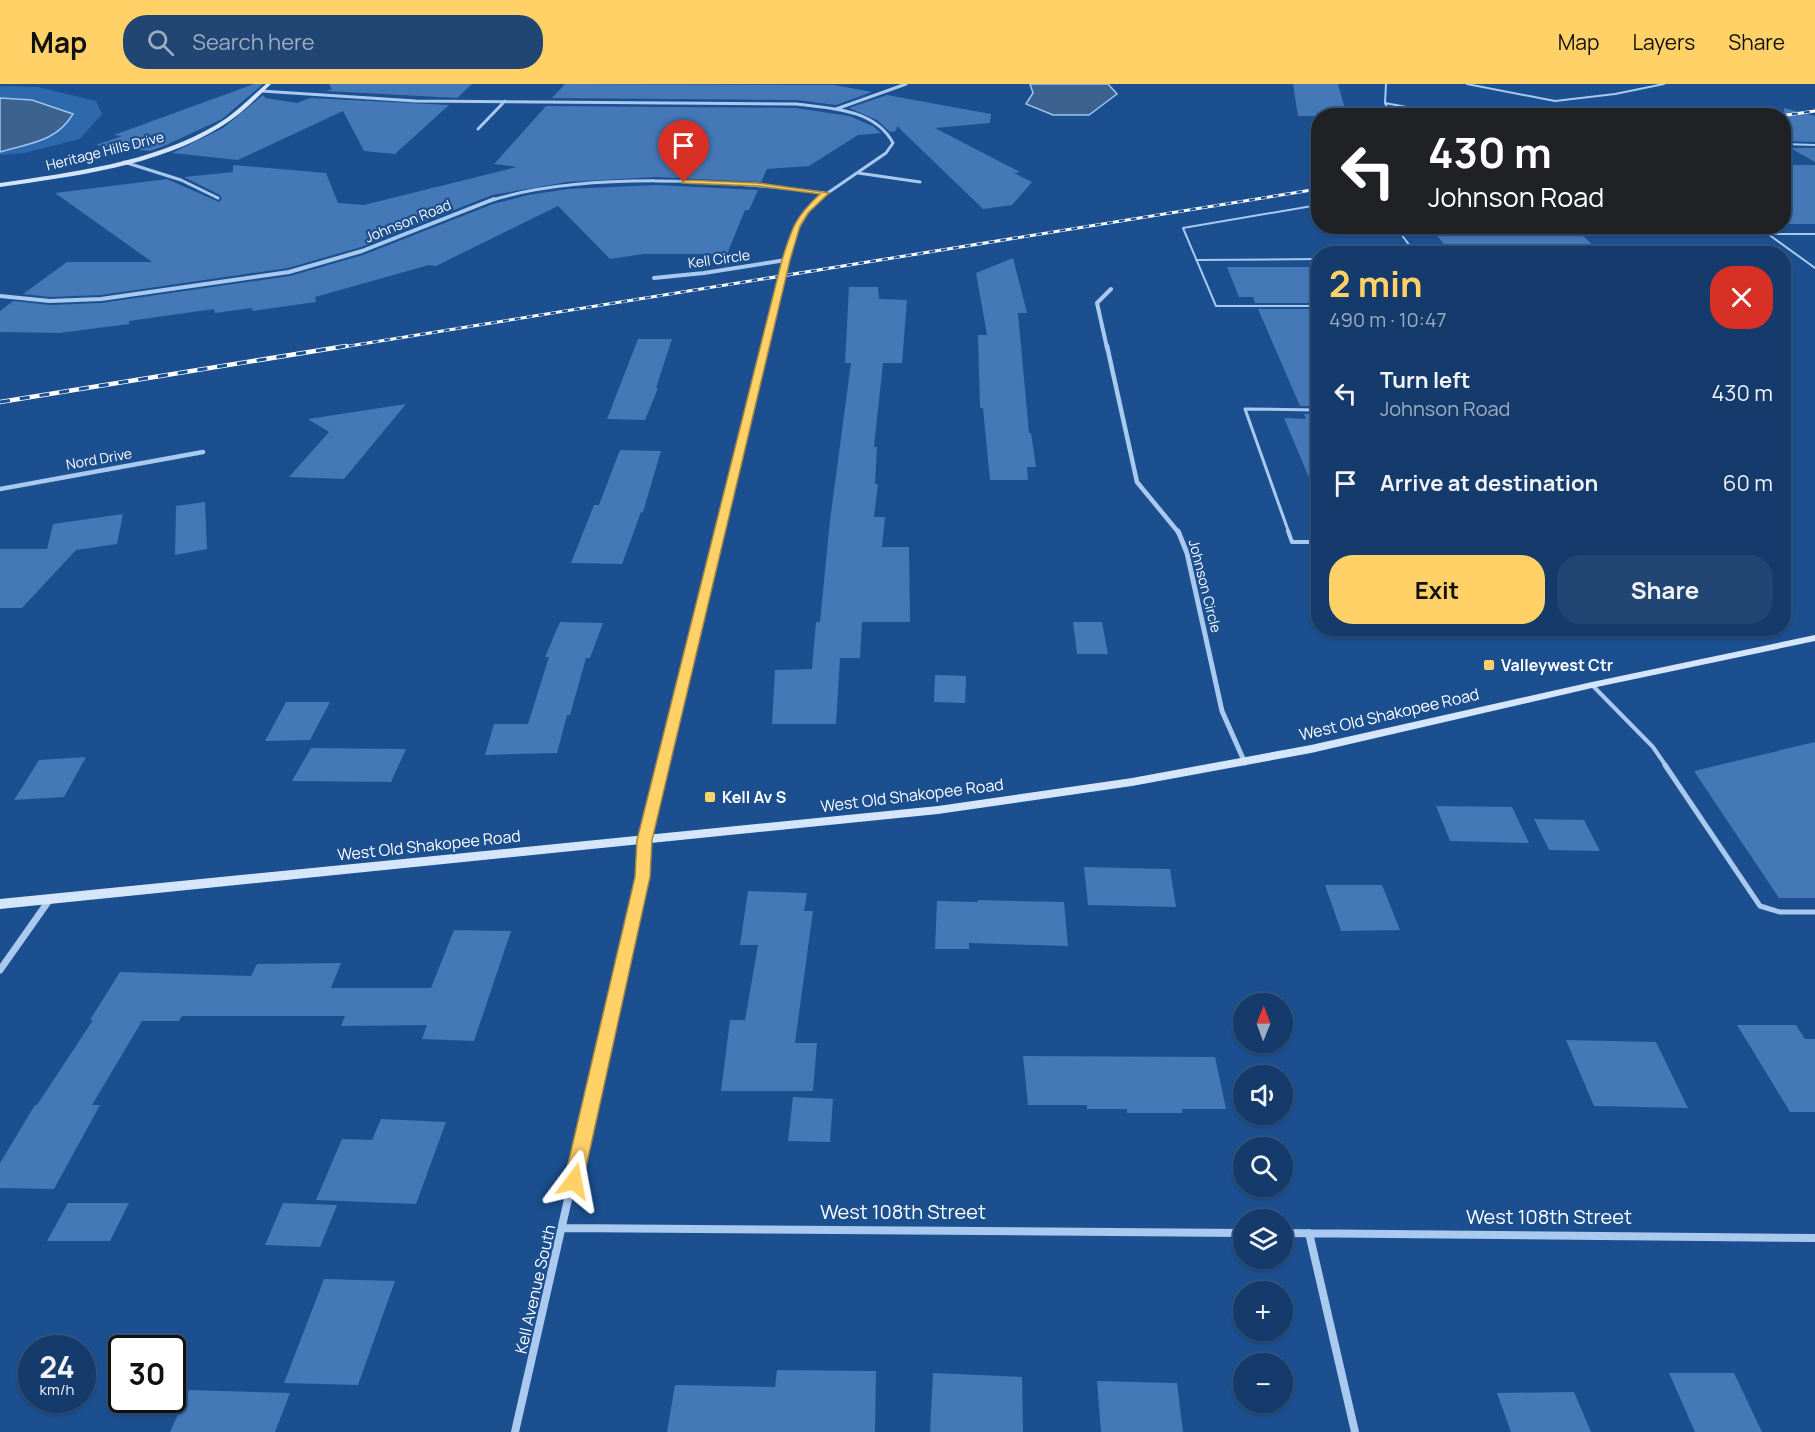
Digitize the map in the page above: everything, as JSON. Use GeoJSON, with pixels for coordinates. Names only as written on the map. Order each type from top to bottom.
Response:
{"type":"FeatureCollection","features":[{"type":"Feature","properties":{"kind":"main road","name":"Heritage Hills Drive"},"geometry":{"type":"LineString","coordinates":[[0,185],[123,161],[202,135],[227,120],[269,84]]}},
{"type":"Feature","properties":{"kind":"main road","name":"West Old Shakopee Road"},"geometry":{"type":"LineString","coordinates":[[0,904],[938,810],[1245,763],[1592,685],[1815,638]]}},
{"type":"Feature","properties":{"kind":"street"},"geometry":{"type":"LineString","coordinates":[[261,91],[380,100],[775,102],[836,109],[906,84]]}},
{"type":"Feature","properties":{"kind":"street"},"geometry":{"type":"LineString","coordinates":[[478,129],[505,101]]}},
{"type":"Feature","properties":{"kind":"street","name":"Kell Avenue South"},"geometry":{"type":"LineString","coordinates":[[515,1432],[642,877],[644,840],[786,260],[796,226],[805,212],[825,193],[888,152],[893,143],[885,127],[872,120],[836,109]]}},
{"type":"Feature","properties":{"kind":"street"},"geometry":{"type":"LineString","coordinates":[[123,161],[170,176],[218,198]]}},
{"type":"Feature","properties":{"kind":"street"},"geometry":{"type":"LineString","coordinates":[[857,173],[920,182]]}},
{"type":"Feature","properties":{"kind":"street","name":"Johnson Road"},"geometry":{"type":"LineString","coordinates":[[0,296],[36,300],[118,297],[294,271],[341,259],[494,199],[538,189],[602,184],[684,182],[773,186],[825,193]]}},
{"type":"Feature","properties":{"kind":"street","name":"Kell Circle"},"geometry":{"type":"LineString","coordinates":[[654,278],[704,273],[786,260]]}},
{"type":"Feature","properties":{"kind":"street","name":"Johnson Circle"},"geometry":{"type":"LineString","coordinates":[[1111,289],[1097,303],[1137,482],[1179,532],[1187,553],[1222,711],[1245,763]]}},
{"type":"Feature","properties":{"kind":"street","name":"Nord Drive"},"geometry":{"type":"LineString","coordinates":[[0,489],[203,452]]}},
{"type":"Feature","properties":{"kind":"street"},"geometry":{"type":"LineString","coordinates":[[0,970],[50,899]]}},
{"type":"Feature","properties":{"kind":"street","name":"West 108th Street"},"geometry":{"type":"LineString","coordinates":[[563,1228],[1233,1233]]}},
{"type":"Feature","properties":{"kind":"street","name":"West 108th Street"},"geometry":{"type":"LineString","coordinates":[[1293,1233],[1815,1238]]}},
{"type":"Feature","properties":{"kind":"street"},"geometry":{"type":"LineString","coordinates":[[1309,1233],[1355,1432]]}},
{"type":"Feature","properties":{"kind":"lane"},"geometry":{"type":"LineString","coordinates":[[1386,84],[1385,104],[1387,108]]}},
{"type":"Feature","properties":{"kind":"lane"},"geometry":{"type":"LineString","coordinates":[[1468,84],[1555,101],[1615,94],[1664,84]]}},
{"type":"Feature","properties":{"kind":"lane"},"geometry":{"type":"LineString","coordinates":[[1385,104],[1408,108]]}},
{"type":"Feature","properties":{"kind":"lane"},"geometry":{"type":"LineString","coordinates":[[1791,144],[1815,145]]}},
{"type":"Feature","properties":{"kind":"lane"},"geometry":{"type":"LineString","coordinates":[[1311,206],[1183,228],[1216,306],[1311,306]]}},
{"type":"Feature","properties":{"kind":"lane"},"geometry":{"type":"LineString","coordinates":[[1768,234],[1785,246]]}},
{"type":"Feature","properties":{"kind":"lane"},"geometry":{"type":"LineString","coordinates":[[1768,234],[1815,234]]}},
{"type":"Feature","properties":{"kind":"lane"},"geometry":{"type":"LineString","coordinates":[[1791,251],[1815,268]]}},
{"type":"Feature","properties":{"kind":"lane"},"geometry":{"type":"LineString","coordinates":[[1197,260],[1311,260]]}},
{"type":"Feature","properties":{"kind":"lane"},"geometry":{"type":"LineString","coordinates":[[1311,410],[1245,409],[1292,542],[1311,542]]}},
{"type":"Feature","properties":{"kind":"lane"},"geometry":{"type":"LineString","coordinates":[[1592,685],[1653,747],[1760,906],[1780,912],[1815,912]]}},
{"type":"Feature","properties":{"kind":"shaded area"},"geometry":{"type":"Polygon","coordinates":[[[1030,84],[1108,84],[1117,94],[1089,115],[1053,115],[1026,104],[1033,93],[1030,84]]]}},
{"type":"Feature","properties":{"kind":"shaded area"},"geometry":{"type":"Polygon","coordinates":[[[0,86],[38,87],[96,101],[102,114],[80,139],[24,153],[0,155],[0,86]]]}},
{"type":"Feature","properties":{"kind":"shaded area"},"geometry":{"type":"Polygon","coordinates":[[[0,98],[32,100],[73,114],[59,130],[50,136],[0,152],[0,98]]]}},
{"type":"Feature","properties":{"kind":"building"},"geometry":{"type":"Polygon","coordinates":[[[254,84],[263,84],[222,119],[164,146],[150,151],[96,145],[122,136],[114,135],[254,84]]]}},
{"type":"Feature","properties":{"kind":"building"},"geometry":{"type":"Polygon","coordinates":[[[329,84],[472,84],[457,98],[326,91],[332,89],[329,84]]]}},
{"type":"Feature","properties":{"kind":"building"},"geometry":{"type":"Polygon","coordinates":[[[565,84],[834,85],[872,92],[836,105],[796,100],[552,98],[565,84]]]}},
{"type":"Feature","properties":{"kind":"building"},"geometry":{"type":"Polygon","coordinates":[[[1293,84],[1338,84],[1345,108],[1311,108],[1311,116],[1298,116],[1293,84]]]}},
{"type":"Feature","properties":{"kind":"building"},"geometry":{"type":"Polygon","coordinates":[[[263,95],[266,98],[297,103],[310,98],[449,105],[395,154],[364,151],[343,111],[238,160],[172,153],[223,128],[263,95]]]}},
{"type":"Feature","properties":{"kind":"building"},"geometry":{"type":"Polygon","coordinates":[[[887,95],[991,114],[990,123],[935,128],[1020,172],[1014,173],[1032,182],[1012,205],[983,209],[897,126],[896,131],[890,132],[877,120],[849,108],[887,95]]]}},
{"type":"Feature","properties":{"kind":"building"},"geometry":{"type":"Polygon","coordinates":[[[546,106],[796,108],[849,116],[873,126],[881,133],[858,135],[809,166],[767,169],[761,182],[656,177],[567,182],[492,195],[361,247],[288,268],[101,295],[50,297],[23,294],[67,262],[152,262],[55,193],[167,179],[219,202],[222,199],[220,195],[184,177],[233,172],[233,165],[326,173],[338,203],[364,205],[517,167],[494,164],[546,106]]]}},
{"type":"Feature","properties":{"kind":"building"},"geometry":{"type":"Polygon","coordinates":[[[1791,110],[1815,116],[1815,142],[1791,141],[1791,110]]]}},
{"type":"Feature","properties":{"kind":"building"},"geometry":{"type":"Polygon","coordinates":[[[1791,148],[1815,148],[1815,162],[1791,149],[1791,148]]]}},
{"type":"Feature","properties":{"kind":"building"},"geometry":{"type":"Polygon","coordinates":[[[1791,165],[1815,165],[1815,224],[1791,224],[1791,165]]]}},
{"type":"Feature","properties":{"kind":"building"},"geometry":{"type":"Polygon","coordinates":[[[656,185],[758,190],[749,210],[745,210],[727,254],[644,254],[610,259],[558,206],[436,266],[429,265],[315,297],[316,302],[253,311],[252,308],[215,313],[214,309],[129,321],[129,324],[59,333],[0,332],[0,311],[13,301],[50,305],[101,303],[290,276],[363,255],[493,204],[528,195],[568,189],[656,185]]]}},
{"type":"Feature","properties":{"kind":"building"},"geometry":{"type":"Polygon","coordinates":[[[1436,234],[1581,234],[1594,246],[1445,246],[1436,234]]]}},
{"type":"Feature","properties":{"kind":"building"},"geometry":{"type":"Polygon","coordinates":[[[1013,258],[1027,313],[1018,313],[1029,433],[1031,433],[1036,467],[1027,467],[1028,480],[990,480],[983,408],[980,408],[978,335],[987,335],[976,273],[1013,258]]]}},
{"type":"Feature","properties":{"kind":"building"},"geometry":{"type":"Polygon","coordinates":[[[1227,267],[1311,267],[1311,303],[1255,303],[1253,297],[1239,297],[1227,267]]]}},
{"type":"Feature","properties":{"kind":"building"},"geometry":{"type":"Polygon","coordinates":[[[849,287],[878,287],[879,299],[907,300],[902,363],[883,363],[874,447],[877,447],[875,484],[878,484],[874,517],[885,517],[882,547],[909,547],[910,622],[862,622],[860,658],[840,658],[836,724],[772,724],[775,670],[812,669],[816,622],[820,622],[830,520],[851,363],[845,363],[849,287]]]}},
{"type":"Feature","properties":{"kind":"building"},"geometry":{"type":"Polygon","coordinates":[[[1258,309],[1311,309],[1311,406],[1300,406],[1258,309]]]}},
{"type":"Feature","properties":{"kind":"building"},"geometry":{"type":"Polygon","coordinates":[[[638,339],[672,339],[656,388],[658,388],[645,420],[607,419],[638,339]]]}},
{"type":"Feature","properties":{"kind":"building"},"geometry":{"type":"Polygon","coordinates":[[[406,404],[344,479],[289,477],[329,432],[308,419],[406,404]]]}},
{"type":"Feature","properties":{"kind":"building"},"geometry":{"type":"Polygon","coordinates":[[[1304,414],[1311,414],[1311,482],[1284,418],[1306,419],[1304,414]]]}},
{"type":"Feature","properties":{"kind":"building"},"geometry":{"type":"Polygon","coordinates":[[[620,450],[661,451],[643,512],[641,512],[622,564],[571,563],[594,505],[599,505],[620,450]]]}},
{"type":"Feature","properties":{"kind":"building"},"geometry":{"type":"Polygon","coordinates":[[[205,502],[207,549],[175,555],[176,506],[205,502]]]}},
{"type":"Feature","properties":{"kind":"building"},"geometry":{"type":"Polygon","coordinates":[[[123,514],[117,544],[76,550],[22,608],[0,608],[0,549],[47,549],[53,524],[123,514]]]}},
{"type":"Feature","properties":{"kind":"building"},"geometry":{"type":"Polygon","coordinates":[[[560,622],[603,623],[590,658],[586,658],[557,753],[485,755],[494,724],[528,724],[549,657],[545,657],[560,622]]]}},
{"type":"Feature","properties":{"kind":"building"},"geometry":{"type":"Polygon","coordinates":[[[1073,622],[1102,622],[1108,654],[1077,654],[1073,622]]]}},
{"type":"Feature","properties":{"kind":"building"},"geometry":{"type":"Polygon","coordinates":[[[935,675],[966,676],[965,703],[934,702],[935,675]]]}},
{"type":"Feature","properties":{"kind":"building"},"geometry":{"type":"Polygon","coordinates":[[[286,702],[330,702],[310,740],[265,741],[286,702]]]}},
{"type":"Feature","properties":{"kind":"building"},"geometry":{"type":"Polygon","coordinates":[[[1815,742],[1815,898],[1779,898],[1694,771],[1815,742]]]}},
{"type":"Feature","properties":{"kind":"building"},"geometry":{"type":"Polygon","coordinates":[[[311,748],[406,749],[391,782],[292,781],[311,748]]]}},
{"type":"Feature","properties":{"kind":"building"},"geometry":{"type":"Polygon","coordinates":[[[86,757],[64,797],[14,800],[39,760],[86,757]]]}},
{"type":"Feature","properties":{"kind":"building"},"geometry":{"type":"Polygon","coordinates":[[[1436,806],[1512,807],[1529,843],[1450,841],[1436,806]]]}},
{"type":"Feature","properties":{"kind":"building"},"geometry":{"type":"Polygon","coordinates":[[[1534,819],[1584,820],[1600,851],[1549,850],[1534,819]]]}},
{"type":"Feature","properties":{"kind":"building"},"geometry":{"type":"Polygon","coordinates":[[[1084,867],[1170,869],[1176,907],[1088,905],[1084,867]]]}},
{"type":"Feature","properties":{"kind":"building"},"geometry":{"type":"Polygon","coordinates":[[[1325,885],[1382,885],[1400,930],[1341,931],[1325,885]]]}},
{"type":"Feature","properties":{"kind":"building"},"geometry":{"type":"Polygon","coordinates":[[[748,891],[807,893],[804,911],[813,911],[795,1043],[817,1043],[813,1091],[721,1091],[730,1020],[745,1020],[758,945],[740,945],[748,891]]]}},
{"type":"Feature","properties":{"kind":"building"},"geometry":{"type":"Polygon","coordinates":[[[978,900],[1064,902],[1068,946],[969,943],[969,949],[935,949],[937,901],[978,902],[978,900]]]}},
{"type":"Feature","properties":{"kind":"building"},"geometry":{"type":"Polygon","coordinates":[[[454,930],[511,931],[474,1041],[422,1039],[427,1025],[341,1026],[345,1016],[182,1016],[179,1021],[142,1021],[92,1105],[100,1105],[54,1189],[0,1188],[0,1163],[35,1105],[93,1020],[90,1020],[120,972],[251,976],[257,964],[341,963],[331,988],[431,988],[454,930]]]}},
{"type":"Feature","properties":{"kind":"building"},"geometry":{"type":"Polygon","coordinates":[[[1737,1025],[1796,1025],[1805,1039],[1815,1039],[1815,1112],[1790,1112],[1737,1025]]]}},
{"type":"Feature","properties":{"kind":"building"},"geometry":{"type":"Polygon","coordinates":[[[1566,1040],[1656,1042],[1688,1108],[1594,1106],[1566,1040]]]}},
{"type":"Feature","properties":{"kind":"building"},"geometry":{"type":"Polygon","coordinates":[[[1023,1056],[1215,1057],[1226,1109],[1182,1109],[1182,1113],[1127,1113],[1127,1109],[1087,1109],[1087,1105],[1028,1105],[1023,1056]]]}},
{"type":"Feature","properties":{"kind":"building"},"geometry":{"type":"Polygon","coordinates":[[[793,1097],[833,1099],[830,1142],[788,1141],[793,1097]]]}},
{"type":"Feature","properties":{"kind":"building"},"geometry":{"type":"Polygon","coordinates":[[[381,1119],[446,1122],[416,1204],[316,1200],[342,1139],[372,1140],[381,1119]]]}},
{"type":"Feature","properties":{"kind":"building"},"geometry":{"type":"Polygon","coordinates":[[[68,1203],[129,1203],[110,1241],[47,1241],[68,1203]]]}},
{"type":"Feature","properties":{"kind":"building"},"geometry":{"type":"Polygon","coordinates":[[[283,1203],[337,1205],[320,1247],[265,1245],[283,1203]]]}},
{"type":"Feature","properties":{"kind":"building"},"geometry":{"type":"Polygon","coordinates":[[[324,1279],[395,1281],[358,1385],[284,1383],[324,1279]]]}},
{"type":"Feature","properties":{"kind":"building"},"geometry":{"type":"Polygon","coordinates":[[[777,1370],[876,1371],[875,1432],[667,1432],[675,1385],[775,1387],[777,1370]]]}},
{"type":"Feature","properties":{"kind":"building"},"geometry":{"type":"Polygon","coordinates":[[[933,1373],[1022,1377],[1023,1432],[930,1432],[933,1373]]]}},
{"type":"Feature","properties":{"kind":"building"},"geometry":{"type":"Polygon","coordinates":[[[1669,1373],[1734,1373],[1762,1432],[1695,1432],[1669,1373]]]}},
{"type":"Feature","properties":{"kind":"building"},"geometry":{"type":"Polygon","coordinates":[[[1097,1381],[1177,1383],[1183,1432],[1101,1432],[1097,1381]]]}},
{"type":"Feature","properties":{"kind":"building"},"geometry":{"type":"Polygon","coordinates":[[[189,1390],[290,1393],[275,1432],[170,1432],[179,1413],[186,1413],[186,1397],[189,1390]]]}},
{"type":"Feature","properties":{"kind":"building"},"geometry":{"type":"Polygon","coordinates":[[[1574,1392],[1591,1432],[1511,1432],[1497,1393],[1574,1392]]]}},
{"type":"Feature","properties":{"kind":"railway"},"geometry":{"type":"LineString","coordinates":[[1791,114],[1815,111]]}},
{"type":"Feature","properties":{"kind":"railway"},"geometry":{"type":"LineString","coordinates":[[337,348],[1311,190]]}},
{"type":"Feature","properties":{"kind":"railway"},"geometry":{"type":"LineString","coordinates":[[0,402],[346,346]]}},
{"type":"Feature","properties":{"kind":"place","name":"Valleywest Ctr"},"geometry":{"type":"Point","coordinates":[1489,665]}},
{"type":"Feature","properties":{"kind":"place","name":"Kell Av S"},"geometry":{"type":"Point","coordinates":[710,797]}},
{"type":"Feature","properties":{"kind":"route"},"geometry":{"type":"LineString","coordinates":[[574,1181],[642,877],[644,840],[786,260],[796,226],[805,212],[825,193],[758,184],[684,182]]}}]}
